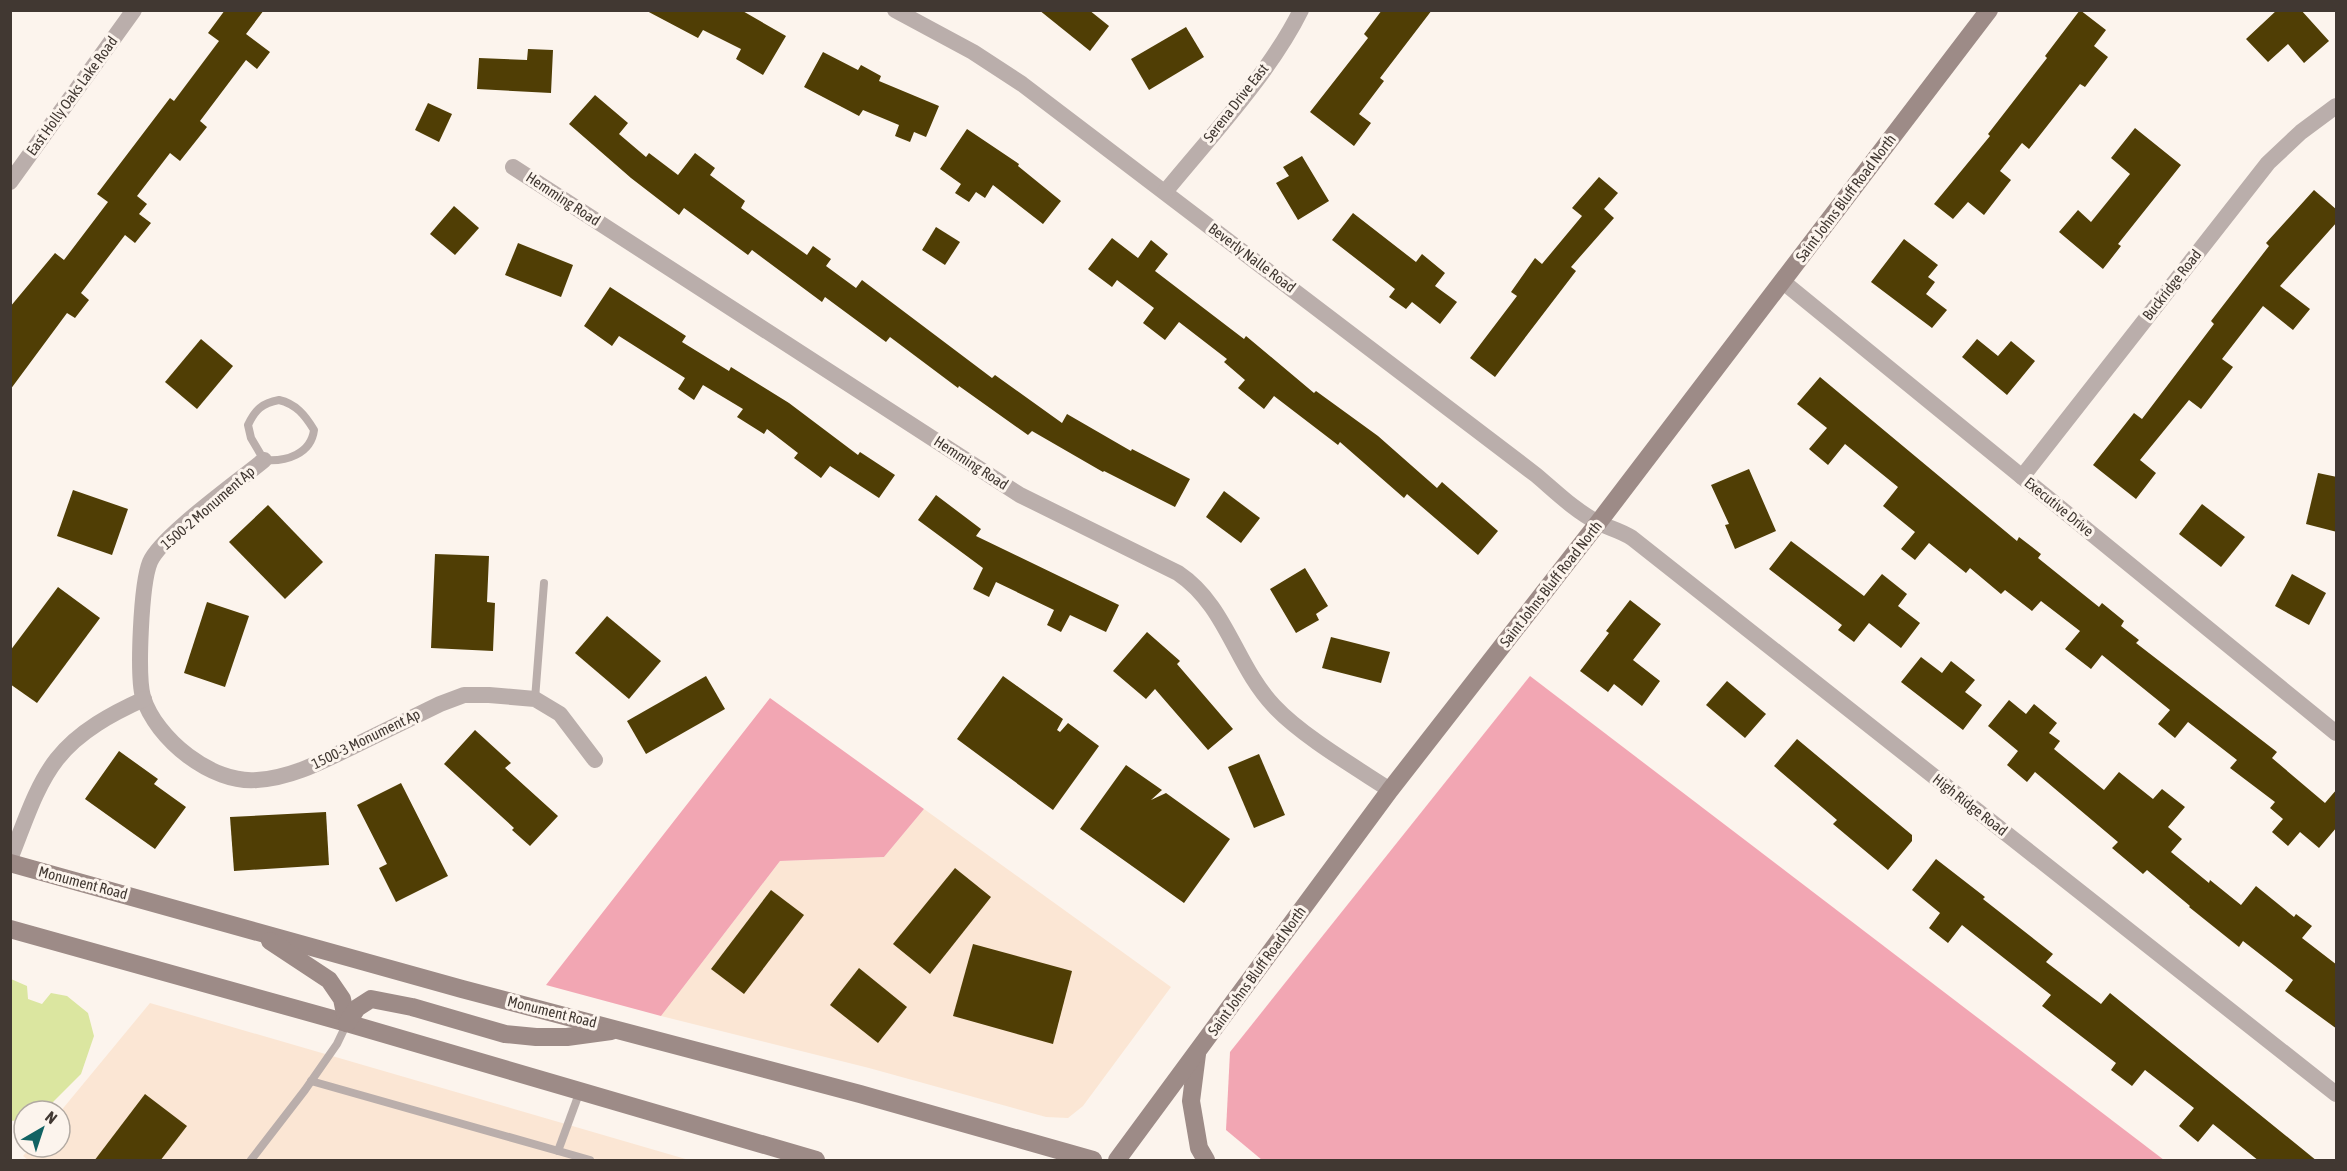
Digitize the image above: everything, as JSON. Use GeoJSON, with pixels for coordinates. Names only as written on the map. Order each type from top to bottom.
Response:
{"type":"FeatureCollection","features":[{"type":"Feature","properties":{"kind":"main road","name":"Saint Johns Bluff Road North"},"geometry":{"type":"LineString","coordinates":[[1117,1161],[1390,790],[1598,523],[1989,10]]}},
{"type":"Feature","properties":{"kind":"main road","name":"Monument Road"},"geometry":{"type":"LineString","coordinates":[[10,861],[462,989],[622,1030],[1093,1161]]}},
{"type":"Feature","properties":{"kind":"main road"},"geometry":{"type":"LineString","coordinates":[[10,928],[581,1090],[816,1161]]}},
{"type":"Feature","properties":{"kind":"main road"},"geometry":{"type":"LineString","coordinates":[[251,929],[329,980],[342,999],[347,1023]]}},
{"type":"Feature","properties":{"kind":"main road"},"geometry":{"type":"LineString","coordinates":[[347,1023],[357,1008],[371,999],[412,1007],[505,1034],[567,1037],[622,1030]]}},
{"type":"Feature","properties":{"kind":"main road"},"geometry":{"type":"LineString","coordinates":[[1198,1051],[1191,1101],[1199,1148],[1206,1161]]}},
{"type":"Feature","properties":{"kind":"street","name":"East Holly Oaks Lake Road"},"geometry":{"type":"LineString","coordinates":[[10,182],[134,10]]}},
{"type":"Feature","properties":{"kind":"street","name":"Beverly Nalle Road"},"geometry":{"type":"LineString","coordinates":[[896,10],[983,58],[1022,84],[1598,523]]}},
{"type":"Feature","properties":{"kind":"street","name":"Serena Drive East"},"geometry":{"type":"LineString","coordinates":[[1165,192],[1251,85],[1290,32],[1301,10]]}},
{"type":"Feature","properties":{"kind":"street","name":"Buckridge Road"},"geometry":{"type":"LineString","coordinates":[[2022,477],[2268,163],[2301,132],[2337,106]]}},
{"type":"Feature","properties":{"kind":"street","name":"Hemming Road"},"geometry":{"type":"LineString","coordinates":[[513,167],[1020,495],[1178,573],[1193,583],[1216,610],[1251,677],[1275,707],[1300,729],[1390,790]]}},
{"type":"Feature","properties":{"kind":"street","name":"Executive Drive"},"geometry":{"type":"LineString","coordinates":[[1782,281],[2022,477],[2335,727]]}},
{"type":"Feature","properties":{"kind":"street","name":"1500-2 Monument Ap"},"geometry":{"type":"LineString","coordinates":[[144,699],[140,682],[144,586],[150,561],[175,533],[264,460]]}},
{"type":"Feature","properties":{"kind":"street","name":"High Ridge Road"},"geometry":{"type":"LineString","coordinates":[[1598,523],[1620,530],[1632,538],[2337,1094]]}},
{"type":"Feature","properties":{"kind":"street","name":"1500-3 Monument Ap"},"geometry":{"type":"LineString","coordinates":[[144,699],[157,724],[169,739],[196,762],[227,776],[254,781],[289,776],[440,704],[464,695],[535,699],[560,714],[595,760]]}},
{"type":"Feature","properties":{"kind":"street"},"geometry":{"type":"LineString","coordinates":[[10,861],[41,785],[58,758],[80,737],[116,711],[144,699]]}},
{"type":"Feature","properties":{"kind":"lane"},"geometry":{"type":"LineString","coordinates":[[279,400],[289,402],[307,419],[314,430],[313,439],[302,452],[284,460],[264,460],[248,425],[254,413],[265,402],[279,400]]}},
{"type":"Feature","properties":{"kind":"lane"},"geometry":{"type":"LineString","coordinates":[[535,699],[544,583]]}},
{"type":"Feature","properties":{"kind":"lane"},"geometry":{"type":"LineString","coordinates":[[251,1161],[337,1044],[347,1023]]}},
{"type":"Feature","properties":{"kind":"lane"},"geometry":{"type":"LineString","coordinates":[[311,1081],[590,1161]]}},
{"type":"Feature","properties":{"kind":"lane"},"geometry":{"type":"LineString","coordinates":[[558,1151],[581,1090]]}},
{"type":"Feature","properties":{"kind":"shaded area"},"geometry":{"type":"Polygon","coordinates":[[[1530,676],[2164,1160],[1262,1160],[1226,1130],[1230,1052],[1530,676]]]}},
{"type":"Feature","properties":{"kind":"shaded area"},"geometry":{"type":"Polygon","coordinates":[[[770,698],[924,809],[884,857],[780,861],[661,1016],[546,985],[770,698]]]}},
{"type":"Feature","properties":{"kind":"shaded area"},"geometry":{"type":"Polygon","coordinates":[[[924,809],[1171,987],[1083,1106],[1068,1118],[1046,1117],[869,1068],[661,1016],[780,861],[884,857],[924,809]]]}},
{"type":"Feature","properties":{"kind":"shaded area"},"geometry":{"type":"Polygon","coordinates":[[[11,979],[27,986],[28,999],[42,1004],[51,993],[67,996],[88,1013],[94,1036],[81,1074],[56,1099],[12,1099],[11,1121],[11,979]]]}},
{"type":"Feature","properties":{"kind":"shaded area"},"geometry":{"type":"Polygon","coordinates":[[[150,1003],[689,1160],[28,1160],[72,1159],[71,1099],[150,1003]]]}},
{"type":"Feature","properties":{"kind":"building"},"geometry":{"type":"Polygon","coordinates":[[[225,10],[264,10],[246,34],[270,52],[257,69],[246,60],[200,121],[207,127],[180,161],[170,153],[137,196],[147,204],[139,214],[151,223],[135,243],[125,235],[81,293],[89,300],[75,318],[67,313],[10,390],[10,307],[55,253],[64,260],[108,202],[97,194],[170,98],[174,101],[219,41],[208,33],[225,10]]]}},
{"type":"Feature","properties":{"kind":"building"},"geometry":{"type":"Polygon","coordinates":[[[645,10],[741,10],[786,36],[763,75],[736,59],[741,49],[703,30],[698,38],[645,10]]]}},
{"type":"Feature","properties":{"kind":"building"},"geometry":{"type":"Polygon","coordinates":[[[1039,10],[1089,10],[1109,26],[1090,51],[1039,10]]]}},
{"type":"Feature","properties":{"kind":"building"},"geometry":{"type":"Polygon","coordinates":[[[1382,10],[1432,10],[1380,78],[1384,81],[1359,114],[1371,123],[1354,146],[1310,112],[1368,38],[1364,34],[1382,10]]]}},
{"type":"Feature","properties":{"kind":"building"},"geometry":{"type":"Polygon","coordinates":[[[2080,10],[2106,30],[2094,46],[2108,57],[2085,87],[2080,84],[2029,149],[2022,143],[2000,171],[2011,180],[1984,215],[1968,202],[1953,219],[1934,204],[1990,136],[1988,134],[2047,58],[2045,56],[2080,10]]]}},
{"type":"Feature","properties":{"kind":"building"},"geometry":{"type":"Polygon","coordinates":[[[2277,10],[2301,10],[2329,41],[2304,63],[2288,44],[2268,62],[2246,39],[2277,10]]]}},
{"type":"Feature","properties":{"kind":"building"},"geometry":{"type":"Polygon","coordinates":[[[1186,27],[1204,57],[1149,90],[1131,59],[1186,27]]]}},
{"type":"Feature","properties":{"kind":"building"},"geometry":{"type":"Polygon","coordinates":[[[528,49],[553,50],[551,93],[477,89],[479,58],[527,60],[528,49]]]}},
{"type":"Feature","properties":{"kind":"building"},"geometry":{"type":"Polygon","coordinates":[[[823,52],[858,70],[861,65],[881,76],[879,81],[939,106],[926,137],[914,132],[910,142],[895,136],[899,125],[863,110],[859,116],[804,87],[823,52]]]}},
{"type":"Feature","properties":{"kind":"building"},"geometry":{"type":"Polygon","coordinates":[[[595,95],[628,123],[619,134],[646,157],[649,153],[678,175],[695,153],[715,168],[710,175],[745,201],[741,208],[807,255],[813,246],[831,259],[826,266],[856,288],[862,280],[992,378],[995,375],[1062,423],[1067,414],[1131,451],[1132,449],[1190,479],[1175,507],[1103,472],[1032,431],[1028,435],[959,386],[958,388],[890,337],[886,342],[825,297],[822,302],[752,250],[748,255],[684,208],[679,215],[631,178],[569,124],[595,95]]]}},
{"type":"Feature","properties":{"kind":"building"},"geometry":{"type":"Polygon","coordinates":[[[428,103],[452,114],[439,142],[415,130],[428,103]]]}},
{"type":"Feature","properties":{"kind":"building"},"geometry":{"type":"Polygon","coordinates":[[[2135,128],[2181,165],[2118,244],[2121,246],[2103,269],[2059,232],[2078,210],[2091,222],[2130,174],[2111,158],[2135,128]]]}},
{"type":"Feature","properties":{"kind":"building"},"geometry":{"type":"Polygon","coordinates":[[[967,129],[1019,164],[1018,166],[1061,201],[1043,224],[993,185],[985,198],[976,192],[969,202],[955,193],[961,184],[940,169],[967,129]]]}},
{"type":"Feature","properties":{"kind":"building"},"geometry":{"type":"Polygon","coordinates":[[[1302,156],[1329,201],[1298,220],[1276,183],[1289,176],[1283,167],[1302,156]]]}},
{"type":"Feature","properties":{"kind":"building"},"geometry":{"type":"Polygon","coordinates":[[[1599,177],[1618,193],[1604,209],[1614,218],[1571,267],[1576,271],[1495,377],[1470,358],[1517,296],[1511,292],[1535,258],[1542,264],[1582,216],[1572,208],[1599,177]]]}},
{"type":"Feature","properties":{"kind":"building"},"geometry":{"type":"Polygon","coordinates":[[[2314,190],[2337,210],[2337,222],[2280,286],[2310,309],[2293,330],[2263,306],[2222,359],[2233,367],[2201,409],[2189,400],[2140,460],[2156,473],[2136,499],[2093,465],[2134,413],[2142,419],[2214,324],[2211,321],[2269,246],[2266,243],[2314,190]]]}},
{"type":"Feature","properties":{"kind":"building"},"geometry":{"type":"Polygon","coordinates":[[[454,206],[479,228],[455,255],[430,234],[454,206]]]}},
{"type":"Feature","properties":{"kind":"building"},"geometry":{"type":"Polygon","coordinates":[[[1353,213],[1416,262],[1422,254],[1445,273],[1435,286],[1457,302],[1440,324],[1412,302],[1406,309],[1389,297],[1395,289],[1332,240],[1353,213]]]}},
{"type":"Feature","properties":{"kind":"building"},"geometry":{"type":"Polygon","coordinates":[[[936,227],[960,242],[945,265],[922,250],[936,227]]]}},
{"type":"Feature","properties":{"kind":"building"},"geometry":{"type":"Polygon","coordinates":[[[1112,238],[1138,258],[1151,240],[1168,254],[1155,271],[1244,339],[1246,336],[1314,393],[1316,391],[1378,436],[1437,488],[1442,482],[1498,531],[1478,555],[1407,494],[1404,498],[1340,442],[1338,445],[1274,396],[1264,409],[1238,388],[1245,380],[1224,362],[1227,359],[1179,322],[1165,340],[1143,323],[1154,308],[1117,280],[1112,287],[1088,269],[1112,238]]]}},
{"type":"Feature","properties":{"kind":"building"},"geometry":{"type":"Polygon","coordinates":[[[1904,239],[1938,265],[1928,277],[1935,282],[1926,294],[1947,310],[1932,328],[1871,282],[1904,239]]]}},
{"type":"Feature","properties":{"kind":"building"},"geometry":{"type":"Polygon","coordinates":[[[518,243],[573,265],[561,297],[505,275],[518,243]]]}},
{"type":"Feature","properties":{"kind":"building"},"geometry":{"type":"Polygon","coordinates":[[[610,287],[686,336],[682,342],[729,371],[731,367],[789,403],[858,455],[860,452],[895,475],[879,498],[830,466],[821,478],[794,458],[798,453],[767,429],[764,434],[737,417],[743,409],[703,385],[694,400],[678,389],[685,378],[619,336],[612,346],[584,326],[610,287]]]}},
{"type":"Feature","properties":{"kind":"building"},"geometry":{"type":"Polygon","coordinates":[[[201,339],[233,366],[197,409],[165,382],[201,339]]]}},
{"type":"Feature","properties":{"kind":"building"},"geometry":{"type":"Polygon","coordinates":[[[1977,339],[1998,356],[2011,341],[2035,361],[2007,395],[1962,357],[1977,339]]]}},
{"type":"Feature","properties":{"kind":"building"},"geometry":{"type":"Polygon","coordinates":[[[1820,377],[2017,541],[2019,537],[2041,554],[2038,558],[2099,607],[2102,603],[2124,621],[2121,626],[2139,640],[2136,643],[2277,752],[2272,758],[2325,803],[2337,789],[2337,827],[2319,848],[2300,832],[2288,846],[2272,832],[2283,819],[2270,808],[2275,802],[2230,768],[2237,760],[2188,722],[2175,738],[2158,724],[2170,710],[2102,655],[2091,669],[2065,649],[2080,631],[2041,601],[2032,611],[2005,590],[2001,594],[1970,568],[1966,573],[1929,543],[1915,560],[1901,549],[1915,532],[1883,506],[1898,487],[1845,444],[1828,465],[1809,449],[1827,428],[1797,404],[1820,377]]]}},
{"type":"Feature","properties":{"kind":"building"},"geometry":{"type":"Polygon","coordinates":[[[1749,469],[1776,531],[1735,549],[1725,525],[1729,524],[1711,485],[1749,469]]]}},
{"type":"Feature","properties":{"kind":"building"},"geometry":{"type":"Polygon","coordinates":[[[2318,473],[2337,477],[2337,532],[2306,524],[2318,473]]]}},
{"type":"Feature","properties":{"kind":"building"},"geometry":{"type":"Polygon","coordinates":[[[73,490],[128,509],[112,555],[57,536],[73,490]]]}},
{"type":"Feature","properties":{"kind":"building"},"geometry":{"type":"Polygon","coordinates":[[[1224,491],[1260,518],[1241,543],[1206,517],[1224,491]]]}},
{"type":"Feature","properties":{"kind":"building"},"geometry":{"type":"Polygon","coordinates":[[[936,495],[981,529],[976,536],[1119,605],[1106,632],[1070,615],[1061,632],[1047,625],[1054,610],[996,582],[989,597],[973,589],[983,568],[918,520],[936,495]]]}},
{"type":"Feature","properties":{"kind":"building"},"geometry":{"type":"Polygon","coordinates":[[[2202,504],[2245,537],[2221,567],[2179,534],[2202,504]]]}},
{"type":"Feature","properties":{"kind":"building"},"geometry":{"type":"Polygon","coordinates":[[[268,505],[323,562],[285,599],[229,542],[268,505]]]}},
{"type":"Feature","properties":{"kind":"building"},"geometry":{"type":"Polygon","coordinates":[[[1791,541],[1864,596],[1882,574],[1907,594],[1898,606],[1920,623],[1901,648],[1869,623],[1854,642],[1838,630],[1842,625],[1769,569],[1791,541]]]}},
{"type":"Feature","properties":{"kind":"building"},"geometry":{"type":"Polygon","coordinates":[[[435,554],[489,556],[487,602],[495,603],[493,651],[431,648],[435,554]]]}},
{"type":"Feature","properties":{"kind":"building"},"geometry":{"type":"Polygon","coordinates":[[[1305,568],[1328,606],[1316,614],[1319,620],[1296,633],[1270,589],[1305,568]]]}},
{"type":"Feature","properties":{"kind":"building"},"geometry":{"type":"Polygon","coordinates":[[[2292,574],[2326,593],[2309,625],[2275,606],[2292,574]]]}},
{"type":"Feature","properties":{"kind":"building"},"geometry":{"type":"Polygon","coordinates":[[[58,587],[100,618],[37,703],[10,684],[10,651],[58,587]]]}},
{"type":"Feature","properties":{"kind":"building"},"geometry":{"type":"Polygon","coordinates":[[[1630,600],[1661,624],[1633,660],[1660,681],[1642,706],[1614,684],[1608,692],[1580,671],[1609,633],[1606,631],[1630,600]]]}},
{"type":"Feature","properties":{"kind":"building"},"geometry":{"type":"Polygon","coordinates":[[[207,602],[249,616],[225,687],[184,673],[207,602]]]}},
{"type":"Feature","properties":{"kind":"building"},"geometry":{"type":"Polygon","coordinates":[[[607,616],[661,661],[629,699],[575,653],[607,616]]]}},
{"type":"Feature","properties":{"kind":"building"},"geometry":{"type":"Polygon","coordinates":[[[1147,632],[1180,661],[1177,664],[1233,729],[1208,750],[1155,689],[1146,699],[1113,671],[1147,632]]]}},
{"type":"Feature","properties":{"kind":"building"},"geometry":{"type":"Polygon","coordinates":[[[1331,637],[1390,652],[1381,683],[1322,668],[1331,637]]]}},
{"type":"Feature","properties":{"kind":"building"},"geometry":{"type":"Polygon","coordinates":[[[1921,657],[1942,673],[1951,661],[1975,680],[1965,692],[1982,705],[1963,730],[1901,682],[1921,657]]]}},
{"type":"Feature","properties":{"kind":"building"},"geometry":{"type":"Polygon","coordinates":[[[706,676],[725,709],[646,754],[627,721],[706,676]]]}},
{"type":"Feature","properties":{"kind":"building"},"geometry":{"type":"Polygon","coordinates":[[[1003,676],[1063,719],[1057,730],[1060,732],[1068,723],[1099,746],[1053,810],[957,739],[1003,676]]]}},
{"type":"Feature","properties":{"kind":"building"},"geometry":{"type":"Polygon","coordinates":[[[1727,681],[1766,714],[1745,738],[1706,705],[1727,681]]]}},
{"type":"Feature","properties":{"kind":"building"},"geometry":{"type":"Polygon","coordinates":[[[2009,700],[2026,714],[2034,704],[2057,723],[2049,733],[2060,741],[2054,749],[2104,790],[2119,772],[2153,799],[2162,789],[2185,807],[2168,827],[2182,839],[2171,852],[2209,883],[2210,880],[2241,905],[2256,886],[2294,917],[2296,914],[2312,926],[2302,938],[2337,965],[2337,1029],[2285,991],[2293,980],[2243,941],[2239,947],[2147,870],[2143,874],[2112,848],[2118,842],[2035,772],[2027,782],[2007,765],[2018,751],[1988,726],[2009,700]]]}},
{"type":"Feature","properties":{"kind":"building"},"geometry":{"type":"Polygon","coordinates":[[[475,730],[511,763],[505,768],[558,816],[530,846],[512,830],[514,828],[444,764],[475,730]]]}},
{"type":"Feature","properties":{"kind":"building"},"geometry":{"type":"Polygon","coordinates":[[[1797,739],[1912,835],[1912,841],[1888,870],[1833,824],[1837,820],[1774,766],[1797,739]]]}},
{"type":"Feature","properties":{"kind":"building"},"geometry":{"type":"Polygon","coordinates":[[[119,751],[158,779],[154,784],[186,807],[155,849],[85,799],[119,751]]]}},
{"type":"Feature","properties":{"kind":"building"},"geometry":{"type":"Polygon","coordinates":[[[1259,754],[1285,815],[1254,828],[1228,767],[1259,754]]]}},
{"type":"Feature","properties":{"kind":"building"},"geometry":{"type":"Polygon","coordinates":[[[1126,765],[1162,790],[1151,800],[1166,793],[1230,839],[1184,903],[1080,829],[1126,765]]]}},
{"type":"Feature","properties":{"kind":"building"},"geometry":{"type":"Polygon","coordinates":[[[401,783],[448,876],[396,902],[379,868],[387,864],[357,805],[401,783]]]}},
{"type":"Feature","properties":{"kind":"building"},"geometry":{"type":"Polygon","coordinates":[[[326,812],[329,865],[234,871],[230,817],[326,812]]]}},
{"type":"Feature","properties":{"kind":"building"},"geometry":{"type":"Polygon","coordinates":[[[1936,859],[2053,954],[2046,962],[2101,1004],[2110,993],[2317,1161],[2259,1161],[2213,1124],[2198,1142],[2179,1126],[2194,1108],[2145,1070],[2132,1086],[2111,1070],[2116,1063],[2042,1006],[2051,995],[1962,925],[1948,943],[1929,928],[1940,913],[1912,890],[1936,859]]]}},
{"type":"Feature","properties":{"kind":"building"},"geometry":{"type":"Polygon","coordinates":[[[955,868],[991,897],[930,974],[893,944],[955,868]]]}},
{"type":"Feature","properties":{"kind":"building"},"geometry":{"type":"Polygon","coordinates":[[[771,890],[804,915],[744,994],[711,969],[771,890]]]}},
{"type":"Feature","properties":{"kind":"building"},"geometry":{"type":"Polygon","coordinates":[[[973,944],[1072,971],[1053,1044],[953,1016],[973,944]]]}},
{"type":"Feature","properties":{"kind":"building"},"geometry":{"type":"Polygon","coordinates":[[[859,968],[907,1007],[878,1043],[830,1005],[859,968]]]}},
{"type":"Feature","properties":{"kind":"building"},"geometry":{"type":"Polygon","coordinates":[[[145,1094],[187,1126],[160,1161],[94,1161],[145,1094]]]}}]}
